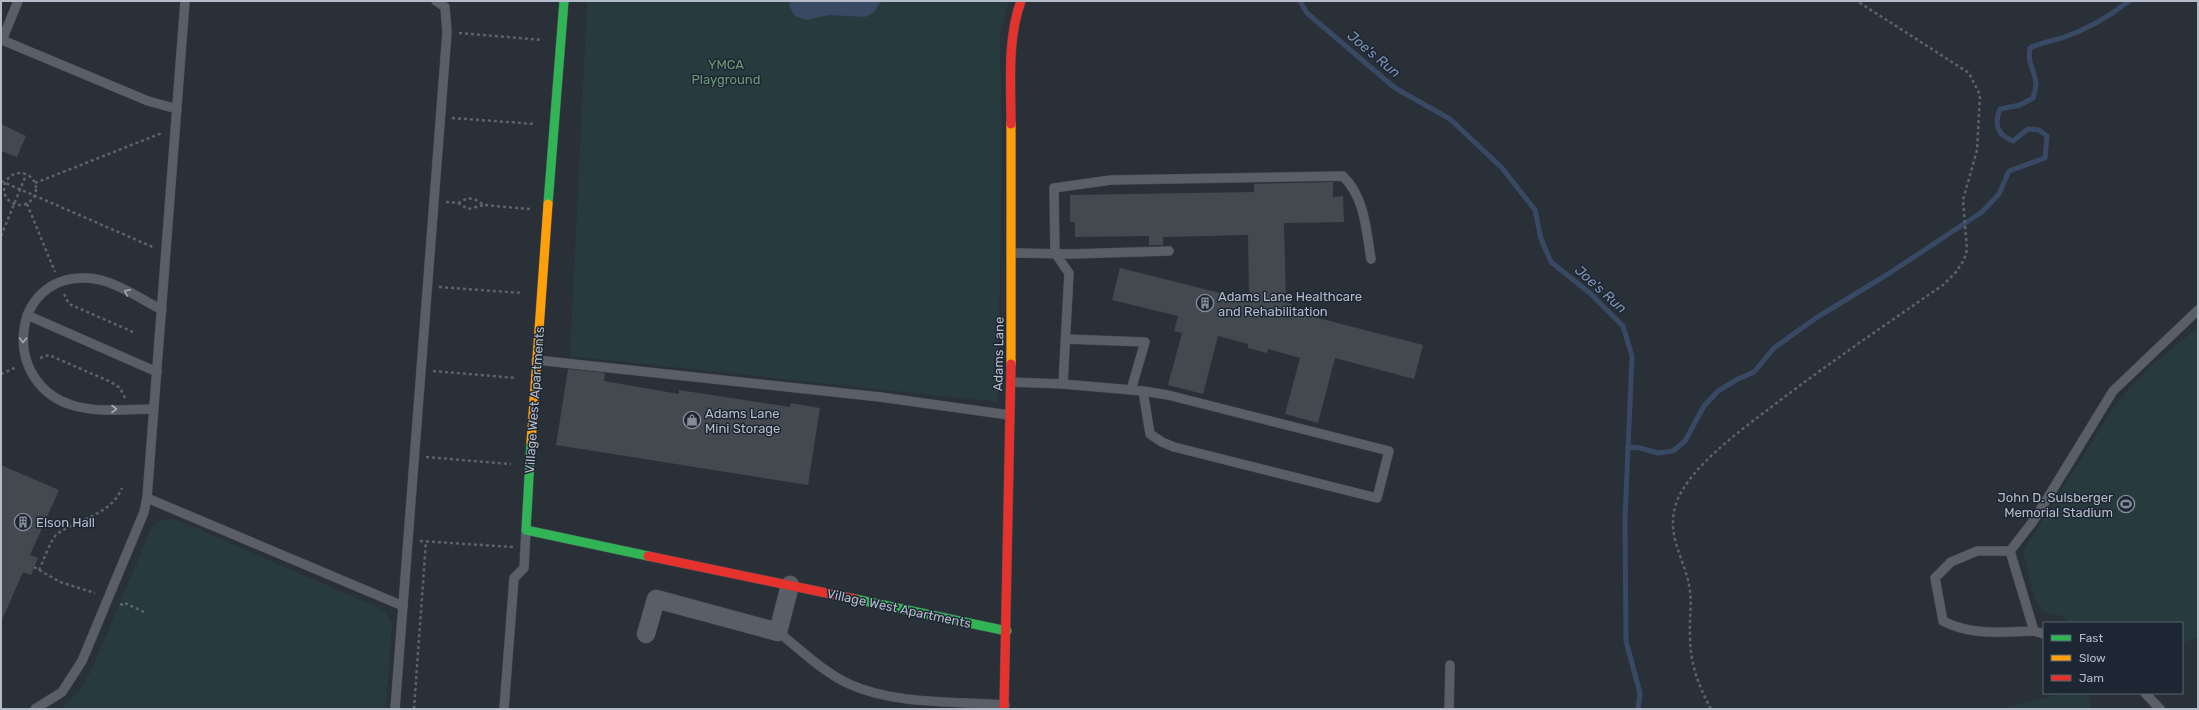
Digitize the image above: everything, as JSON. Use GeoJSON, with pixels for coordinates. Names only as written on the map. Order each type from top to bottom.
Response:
{"type":"FeatureCollection","features":[{"type":"Feature","properties":{"kind":"street","name":"Village West Apartments"},"geometry":{"type":"LineString","coordinates":[[564,1],[536,360],[526,530],[1007,631]]}},
{"type":"Feature","properties":{"kind":"street","name":"Adams Lane"},"geometry":{"type":"LineString","coordinates":[[1004,707],[1007,631],[1011,382],[1012,253],[1010,56],[1015,18],[1021,1]]}},
{"type":"Feature","properties":{"kind":"street"},"geometry":{"type":"LineString","coordinates":[[646,634],[656,599],[778,632],[790,585]]}},
{"type":"Feature","properties":{"kind":"lane"},"geometry":{"type":"LineString","coordinates":[[18,1],[2,40],[148,101],[177,109]]}},
{"type":"Feature","properties":{"kind":"lane"},"geometry":{"type":"LineString","coordinates":[[34,709],[62,692],[82,661],[144,512],[147,498],[186,1]]}},
{"type":"Feature","properties":{"kind":"lane"},"geometry":{"type":"LineString","coordinates":[[395,709],[446,32],[446,7],[436,1]]}},
{"type":"Feature","properties":{"kind":"lane"},"geometry":{"type":"LineString","coordinates":[[1064,384],[1069,273],[1055,253],[1054,188],[1111,180],[1343,176],[1353,186],[1360,200],[1371,259]]}},
{"type":"Feature","properties":{"kind":"lane"},"geometry":{"type":"LineString","coordinates":[[1012,253],[1071,254],[1169,252]]}},
{"type":"Feature","properties":{"kind":"lane"},"geometry":{"type":"LineString","coordinates":[[154,409],[110,409],[75,406],[47,392],[35,381],[22,346],[23,330],[27,315],[34,302],[47,289],[60,282],[86,278],[112,285],[162,310]]}},
{"type":"Feature","properties":{"kind":"lane"},"geometry":{"type":"LineString","coordinates":[[2010,551],[2034,520],[2113,391],[2198,310]]}},
{"type":"Feature","properties":{"kind":"lane"},"geometry":{"type":"LineString","coordinates":[[27,315],[157,372]]}},
{"type":"Feature","properties":{"kind":"lane"},"geometry":{"type":"LineString","coordinates":[[1066,339],[1145,342],[1132,390]]}},
{"type":"Feature","properties":{"kind":"lane"},"geometry":{"type":"LineString","coordinates":[[536,360],[880,397],[1010,415]]}},
{"type":"Feature","properties":{"kind":"lane"},"geometry":{"type":"LineString","coordinates":[[1011,382],[1064,384],[1143,391],[1168,395],[1389,452],[1377,498],[1174,447],[1162,442],[1150,434],[1143,391]]}},
{"type":"Feature","properties":{"kind":"lane"},"geometry":{"type":"LineString","coordinates":[[147,498],[403,606]]}},
{"type":"Feature","properties":{"kind":"lane"},"geometry":{"type":"LineString","coordinates":[[504,709],[514,578],[524,568],[526,530]]}},
{"type":"Feature","properties":{"kind":"lane"},"geometry":{"type":"LineString","coordinates":[[2010,551],[2034,631]]}},
{"type":"Feature","properties":{"kind":"lane"},"geometry":{"type":"LineString","coordinates":[[2010,551],[1977,552],[1951,562],[1935,578],[1943,621],[1957,629],[1980,632],[2034,631],[2043,634]]}},
{"type":"Feature","properties":{"kind":"lane"},"geometry":{"type":"LineString","coordinates":[[778,632],[827,670],[848,683],[873,694],[1004,707]]}},
{"type":"Feature","properties":{"kind":"lane"},"geometry":{"type":"LineString","coordinates":[[1449,709],[1450,665]]}},
{"type":"Feature","properties":{"kind":"lane"},"geometry":{"type":"LineString","coordinates":[[2146,694],[2160,709]]}},
{"type":"Feature","properties":{"kind":"path"},"geometry":{"type":"LineString","coordinates":[[1711,709],[1692,666],[1690,592],[1680,555],[1674,541],[1673,519],[1676,504],[1681,492],[1702,466],[1746,427],[1825,367],[1942,285],[1956,272],[1964,260],[1967,238],[1962,208],[1974,162],[1980,126],[1980,94],[1969,73],[1858,1]]}},
{"type":"Feature","properties":{"kind":"path"},"geometry":{"type":"LineString","coordinates":[[446,32],[544,40]]}},
{"type":"Feature","properties":{"kind":"path"},"geometry":{"type":"LineString","coordinates":[[440,117],[538,125]]}},
{"type":"Feature","properties":{"kind":"path"},"geometry":{"type":"LineString","coordinates":[[35,183],[162,134]]}},
{"type":"Feature","properties":{"kind":"path"},"geometry":{"type":"LineString","coordinates":[[15,174],[26,175],[35,183],[35,196],[27,204],[14,204],[5,195],[6,183],[15,174]]}},
{"type":"Feature","properties":{"kind":"path"},"geometry":{"type":"LineString","coordinates":[[1,236],[26,175]]}},
{"type":"Feature","properties":{"kind":"path"},"geometry":{"type":"LineString","coordinates":[[1,181],[155,248]]}},
{"type":"Feature","properties":{"kind":"path"},"geometry":{"type":"LineString","coordinates":[[1,197],[5,195]]}},
{"type":"Feature","properties":{"kind":"path"},"geometry":{"type":"LineString","coordinates":[[458,203],[468,198],[476,200],[484,205]]}},
{"type":"Feature","properties":{"kind":"path"},"geometry":{"type":"LineString","coordinates":[[433,202],[458,203],[468,209],[484,205],[531,209]]}},
{"type":"Feature","properties":{"kind":"path"},"geometry":{"type":"LineString","coordinates":[[27,204],[55,271]]}},
{"type":"Feature","properties":{"kind":"path"},"geometry":{"type":"LineString","coordinates":[[427,286],[525,293]]}},
{"type":"Feature","properties":{"kind":"path"},"geometry":{"type":"LineString","coordinates":[[63,291],[69,304],[133,332]]}},
{"type":"Feature","properties":{"kind":"path"},"geometry":{"type":"LineString","coordinates":[[36,360],[49,355],[111,382],[120,388],[125,398]]}},
{"type":"Feature","properties":{"kind":"path"},"geometry":{"type":"LineString","coordinates":[[1,374],[18,366]]}},
{"type":"Feature","properties":{"kind":"path"},"geometry":{"type":"LineString","coordinates":[[420,370],[518,378]]}},
{"type":"Feature","properties":{"kind":"path"},"geometry":{"type":"LineString","coordinates":[[414,456],[512,464]]}},
{"type":"Feature","properties":{"kind":"path"},"geometry":{"type":"LineString","coordinates":[[39,570],[56,535],[93,517],[118,497],[122,488]]}},
{"type":"Feature","properties":{"kind":"path"},"geometry":{"type":"LineString","coordinates":[[407,540],[525,548]]}},
{"type":"Feature","properties":{"kind":"path"},"geometry":{"type":"LineString","coordinates":[[414,709],[426,541]]}},
{"type":"Feature","properties":{"kind":"path"},"geometry":{"type":"LineString","coordinates":[[34,568],[60,582],[95,593]]}},
{"type":"Feature","properties":{"kind":"path"},"geometry":{"type":"LineString","coordinates":[[120,604],[123,605],[125,603],[146,612]]}},
{"type":"Feature","properties":{"kind":"green space","name":"YMCA Playground"},"geometry":{"type":"Polygon","coordinates":[[[587,1],[1009,1],[1000,34],[1002,145],[998,402],[570,356],[587,1]]]}},
{"type":"Feature","properties":{"kind":"green space","name":"John D. Sulsberger Memorial Stadium"},"geometry":{"type":"Polygon","coordinates":[[[2198,327],[2198,637],[2183,643],[2183,622],[2068,622],[2061,615],[2043,611],[2039,606],[2033,592],[2023,551],[2117,402],[2150,367],[2198,327]]]}},
{"type":"Feature","properties":{"kind":"green space"},"geometry":{"type":"Polygon","coordinates":[[[175,519],[386,611],[392,624],[386,709],[60,709],[78,692],[91,671],[151,529],[161,520],[175,519]]]}},
{"type":"Feature","properties":{"kind":"green space"},"geometry":{"type":"Polygon","coordinates":[[[2061,694],[2088,694],[2091,709],[1999,709],[2061,694]]]}},
{"type":"Feature","properties":{"kind":"water"},"geometry":{"type":"Polygon","coordinates":[[[789,1],[881,1],[874,12],[865,17],[829,15],[806,20],[795,16],[790,8],[789,1]]]}},
{"type":"Feature","properties":{"kind":"building"},"geometry":{"type":"Polygon","coordinates":[[[1,124],[26,136],[17,157],[1,151],[1,124]]]}},
{"type":"Feature","properties":{"kind":"building","name":"Adams Lane Healthcare and Rehabilitation"},"geometry":{"type":"Polygon","coordinates":[[[1333,182],[1333,197],[1343,196],[1344,222],[1284,223],[1286,303],[1292,304],[1291,311],[1423,345],[1414,379],[1335,358],[1318,423],[1285,414],[1300,358],[1268,349],[1267,353],[1248,348],[1248,344],[1218,336],[1203,394],[1168,385],[1182,333],[1174,331],[1178,316],[1112,300],[1120,268],[1244,299],[1245,295],[1249,296],[1248,235],[1163,237],[1163,245],[1149,245],[1149,236],[1075,237],[1075,222],[1070,222],[1070,195],[1254,192],[1254,184],[1333,182]]]}},
{"type":"Feature","properties":{"kind":"building"},"geometry":{"type":"Polygon","coordinates":[[[568,369],[605,373],[604,381],[679,394],[679,390],[790,407],[791,403],[820,408],[808,485],[556,445],[568,369]]]}},
{"type":"Feature","properties":{"kind":"building","name":"Elson Hall"},"geometry":{"type":"Polygon","coordinates":[[[1,465],[59,490],[30,555],[38,558],[31,575],[23,572],[1,622],[1,465]]]}},
{"type":"Feature","properties":{"kind":"waterway","name":"Joe's Run"},"geometry":{"type":"LineString","coordinates":[[1300,1],[1307,13],[1395,88],[1450,119],[1502,168],[1535,210],[1541,239],[1551,262],[1591,294],[1623,326],[1632,356],[1625,519],[1626,641],[1640,693],[1638,709]]}},
{"type":"Feature","properties":{"kind":"waterway"},"geometry":{"type":"LineString","coordinates":[[1628,447],[1640,448],[1658,453],[1673,451],[1685,441],[1704,406],[1718,391],[1738,379],[1754,372],[1774,348],[1816,318],[1888,274],[1982,212],[1999,194],[2009,171],[2045,158],[2047,136],[2039,130],[2028,129],[2013,141],[2003,136],[1997,124],[2000,109],[2020,105],[2033,98],[2036,83],[2030,62],[2030,48],[2080,31],[2106,17],[2129,1]]}},
{"type":"Feature","properties":{"kind":"traffic: fast"},"geometry":{"type":"LineString","coordinates":[[548,204],[564,1]]}},
{"type":"Feature","properties":{"kind":"traffic: fast"},"geometry":{"type":"LineString","coordinates":[[531,442],[526,530],[648,556]]}},
{"type":"Feature","properties":{"kind":"traffic: fast"},"geometry":{"type":"LineString","coordinates":[[855,599],[1007,631]]}},
{"type":"Feature","properties":{"kind":"traffic: slow"},"geometry":{"type":"LineString","coordinates":[[1011,124],[1011,364]]}},
{"type":"Feature","properties":{"kind":"traffic: slow"},"geometry":{"type":"LineString","coordinates":[[531,442],[548,204]]}},
{"type":"Feature","properties":{"kind":"traffic: jam"},"geometry":{"type":"LineString","coordinates":[[1011,124],[1010,77],[1012,46],[1021,1]]}},
{"type":"Feature","properties":{"kind":"traffic: jam"},"geometry":{"type":"LineString","coordinates":[[1004,709],[1011,364]]}},
{"type":"Feature","properties":{"kind":"traffic: jam"},"geometry":{"type":"LineString","coordinates":[[648,556],[855,599]]}},
{"type":"Feature","properties":{"kind":"place","name":"Adams Lane Healthcare and Rehabilitation"},"geometry":{"type":"Point","coordinates":[1205,303]}},
{"type":"Feature","properties":{"kind":"place","name":"Adams Lane Mini Storage"},"geometry":{"type":"Point","coordinates":[692,420]}},
{"type":"Feature","properties":{"kind":"place","name":"John D. Sulsberger Memorial Stadium"},"geometry":{"type":"Point","coordinates":[2126,504]}},
{"type":"Feature","properties":{"kind":"place","name":"Elson Hall"},"geometry":{"type":"Point","coordinates":[23,522]}}]}
